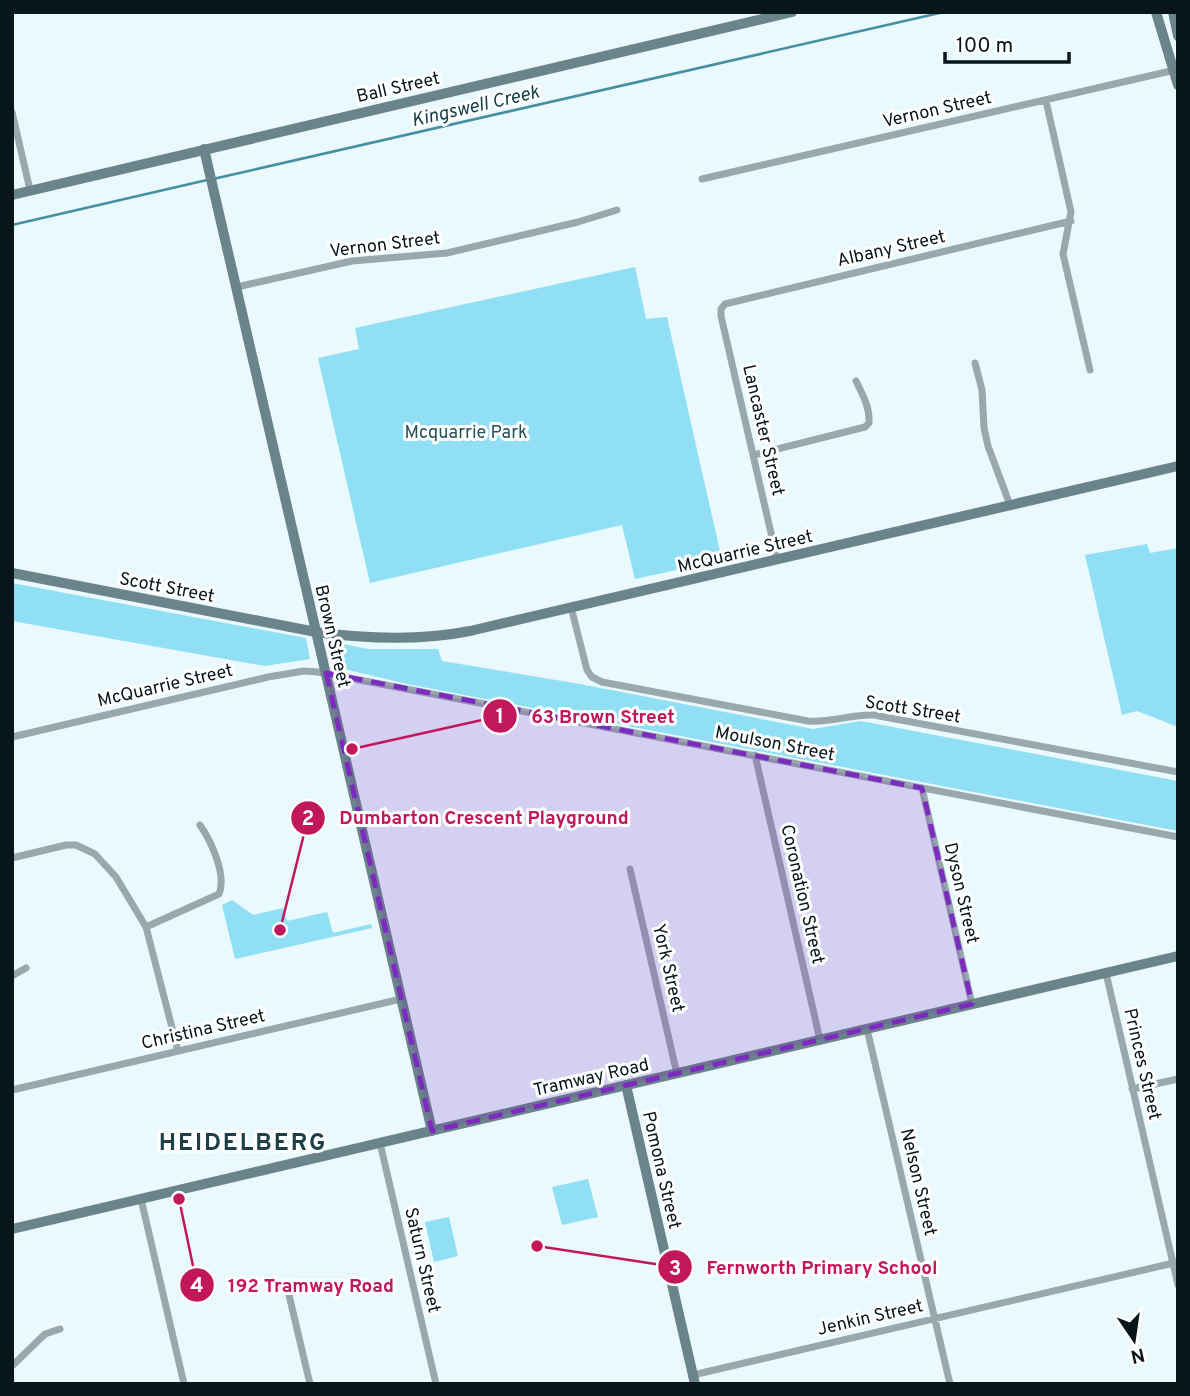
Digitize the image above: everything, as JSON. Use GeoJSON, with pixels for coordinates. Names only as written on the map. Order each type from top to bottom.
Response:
{"type":"FeatureCollection","features":[{"type":"Feature","properties":{"kind":"street","name":"Ball Street"},"geometry":{"type":"LineString","coordinates":[[12,195],[792,12]]}},
{"type":"Feature","properties":{"kind":"street"},"geometry":{"type":"LineString","coordinates":[[1156,12],[1178,85]]}},
{"type":"Feature","properties":{"kind":"street"},"geometry":{"type":"LineString","coordinates":[[1172,12],[1178,36]]}},
{"type":"Feature","properties":{"kind":"street","name":"Vernon Street"},"geometry":{"type":"LineString","coordinates":[[702,179],[1175,70]]}},
{"type":"Feature","properties":{"kind":"street"},"geometry":{"type":"LineString","coordinates":[[1046,101],[1069,201],[1071,221],[1063,241],[1063,254],[1090,370]]}},
{"type":"Feature","properties":{"kind":"street"},"geometry":{"type":"LineString","coordinates":[[12,112],[30,190]]}},
{"type":"Feature","properties":{"kind":"street","name":"Brown Street"},"geometry":{"type":"LineString","coordinates":[[204,149],[432,1131]]}},
{"type":"Feature","properties":{"kind":"street","name":"Vernon Street"},"geometry":{"type":"LineString","coordinates":[[237,286],[352,261],[447,253],[617,210]]}},
{"type":"Feature","properties":{"kind":"street","name":"Albany Street"},"geometry":{"type":"LineString","coordinates":[[720,309],[730,302],[1071,221]]}},
{"type":"Feature","properties":{"kind":"street","name":"Lancaster Street"},"geometry":{"type":"LineString","coordinates":[[720,309],[778,559]]}},
{"type":"Feature","properties":{"kind":"street"},"geometry":{"type":"LineString","coordinates":[[975,363],[982,390],[988,446],[1010,505]]}},
{"type":"Feature","properties":{"kind":"street"},"geometry":{"type":"LineString","coordinates":[[754,455],[865,427],[869,424],[869,417],[866,402],[856,381]]}},
{"type":"Feature","properties":{"kind":"street","name":"McQuarrie Street"},"geometry":{"type":"LineString","coordinates":[[316,632],[363,637],[434,637],[458,633],[1178,466]]}},
{"type":"Feature","properties":{"kind":"street","name":"Scott Street"},"geometry":{"type":"LineString","coordinates":[[12,573],[316,632]]}},
{"type":"Feature","properties":{"kind":"street","name":"Scott Street"},"geometry":{"type":"LineString","coordinates":[[571,607],[587,670],[592,677],[602,682],[808,721],[874,715],[1178,772]]}},
{"type":"Feature","properties":{"kind":"street","name":"McQuarrie Street"},"geometry":{"type":"LineString","coordinates":[[12,737],[283,674],[304,671],[326,673]]}},
{"type":"Feature","properties":{"kind":"street","name":"Moulson Street"},"geometry":{"type":"LineString","coordinates":[[326,673],[1178,837]]}},
{"type":"Feature","properties":{"kind":"street","name":"Coronation Street"},"geometry":{"type":"LineString","coordinates":[[755,755],[820,1040]]}},
{"type":"Feature","properties":{"kind":"street","name":"Dyson Street"},"geometry":{"type":"LineString","coordinates":[[922,788],[972,1004]]}},
{"type":"Feature","properties":{"kind":"street"},"geometry":{"type":"LineString","coordinates":[[146,927],[219,894],[221,881],[212,842],[200,825]]}},
{"type":"Feature","properties":{"kind":"street"},"geometry":{"type":"LineString","coordinates":[[12,858],[66,845],[86,848],[116,877],[146,927],[178,1051]]}},
{"type":"Feature","properties":{"kind":"street","name":"York Street"},"geometry":{"type":"LineString","coordinates":[[630,869],[677,1074]]}},
{"type":"Feature","properties":{"kind":"street","name":"Tramway Road"},"geometry":{"type":"LineString","coordinates":[[12,1229],[1178,956]]}},
{"type":"Feature","properties":{"kind":"street"},"geometry":{"type":"LineString","coordinates":[[12,976],[26,968]]}},
{"type":"Feature","properties":{"kind":"street","name":"Princes Street"},"geometry":{"type":"LineString","coordinates":[[1106,973],[1178,1285]]}},
{"type":"Feature","properties":{"kind":"street","name":"Christina Street"},"geometry":{"type":"LineString","coordinates":[[12,1090],[401,999]]}},
{"type":"Feature","properties":{"kind":"street","name":"Nelson Street"},"geometry":{"type":"LineString","coordinates":[[867,1029],[950,1384]]}},
{"type":"Feature","properties":{"kind":"street"},"geometry":{"type":"LineString","coordinates":[[1132,1089],[1178,1079]]}},
{"type":"Feature","properties":{"kind":"street","name":"Pomona Street"},"geometry":{"type":"LineString","coordinates":[[626,1086],[694,1379]]}},
{"type":"Feature","properties":{"kind":"street","name":"Saturn Street"},"geometry":{"type":"LineString","coordinates":[[380,1143],[436,1384]]}},
{"type":"Feature","properties":{"kind":"street"},"geometry":{"type":"LineString","coordinates":[[141,1199],[184,1384]]}},
{"type":"Feature","properties":{"kind":"street","name":"Jenkin Street"},"geometry":{"type":"LineString","coordinates":[[694,1379],[934,1318],[1175,1263]]}},
{"type":"Feature","properties":{"kind":"street"},"geometry":{"type":"LineString","coordinates":[[289,1295],[310,1384]]}},
{"type":"Feature","properties":{"kind":"street"},"geometry":{"type":"LineString","coordinates":[[12,1366],[44,1334],[60,1329]]}},
{"type":"Feature","properties":{"kind":"highlighted area"},"geometry":{"type":"Polygon","coordinates":[[[326,673],[922,788],[972,1004],[432,1131],[326,673]]]}},
{"type":"Feature","properties":{"kind":"green space","name":"Mcquarrie Park"},"geometry":{"type":"Polygon","coordinates":[[[635,267],[646,319],[667,317],[722,560],[635,579],[622,525],[370,583],[318,358],[359,349],[355,328],[635,267]]]}},
{"type":"Feature","properties":{"kind":"green space"},"geometry":{"type":"Polygon","coordinates":[[[1147,544],[1150,553],[1178,548],[1178,727],[1137,711],[1122,715],[1085,555],[1147,544]]]}},
{"type":"Feature","properties":{"kind":"green space"},"geometry":{"type":"Polygon","coordinates":[[[12,583],[306,638],[310,659],[265,666],[12,621],[12,583]]]}},
{"type":"Feature","properties":{"kind":"green space"},"geometry":{"type":"Polygon","coordinates":[[[338,643],[368,649],[438,649],[442,661],[580,684],[813,729],[861,721],[1178,781],[1178,831],[407,684],[344,669],[338,643]]]}},
{"type":"Feature","properties":{"kind":"green space"},"geometry":{"type":"Polygon","coordinates":[[[232,900],[253,915],[283,908],[287,921],[327,912],[333,933],[371,924],[372,928],[235,959],[222,905],[232,900]]]}},
{"type":"Feature","properties":{"kind":"green space"},"geometry":{"type":"Polygon","coordinates":[[[588,1179],[598,1217],[562,1225],[552,1187],[588,1179]]]}},
{"type":"Feature","properties":{"kind":"green space"},"geometry":{"type":"Polygon","coordinates":[[[449,1217],[458,1256],[434,1262],[425,1222],[449,1217]]]}},
{"type":"Feature","properties":{"kind":"waterway","name":"Kingswell Creek"},"geometry":{"type":"LineString","coordinates":[[213,179],[944,12]]}},
{"type":"Feature","properties":{"kind":"waterway","name":"Kingswell Creek"},"geometry":{"type":"LineString","coordinates":[[12,225],[207,180]]}},
{"type":"Feature","properties":{"kind":"place","name":"63 Brown Street"},"geometry":{"type":"Point","coordinates":[352,749]}},
{"type":"Feature","properties":{"kind":"place","name":"Dumbarton Crescent Playground"},"geometry":{"type":"Point","coordinates":[280,930]}},
{"type":"Feature","properties":{"kind":"place","name":"192 Tramway Road"},"geometry":{"type":"Point","coordinates":[179,1199]}},
{"type":"Feature","properties":{"kind":"place","name":"Fernworth Primary School"},"geometry":{"type":"Point","coordinates":[537,1246]}},
{"type":"Feature","properties":{"kind":"district","name":"HEIDELBERG"},"geometry":{"type":"Point","coordinates":[243,1142]}}]}
